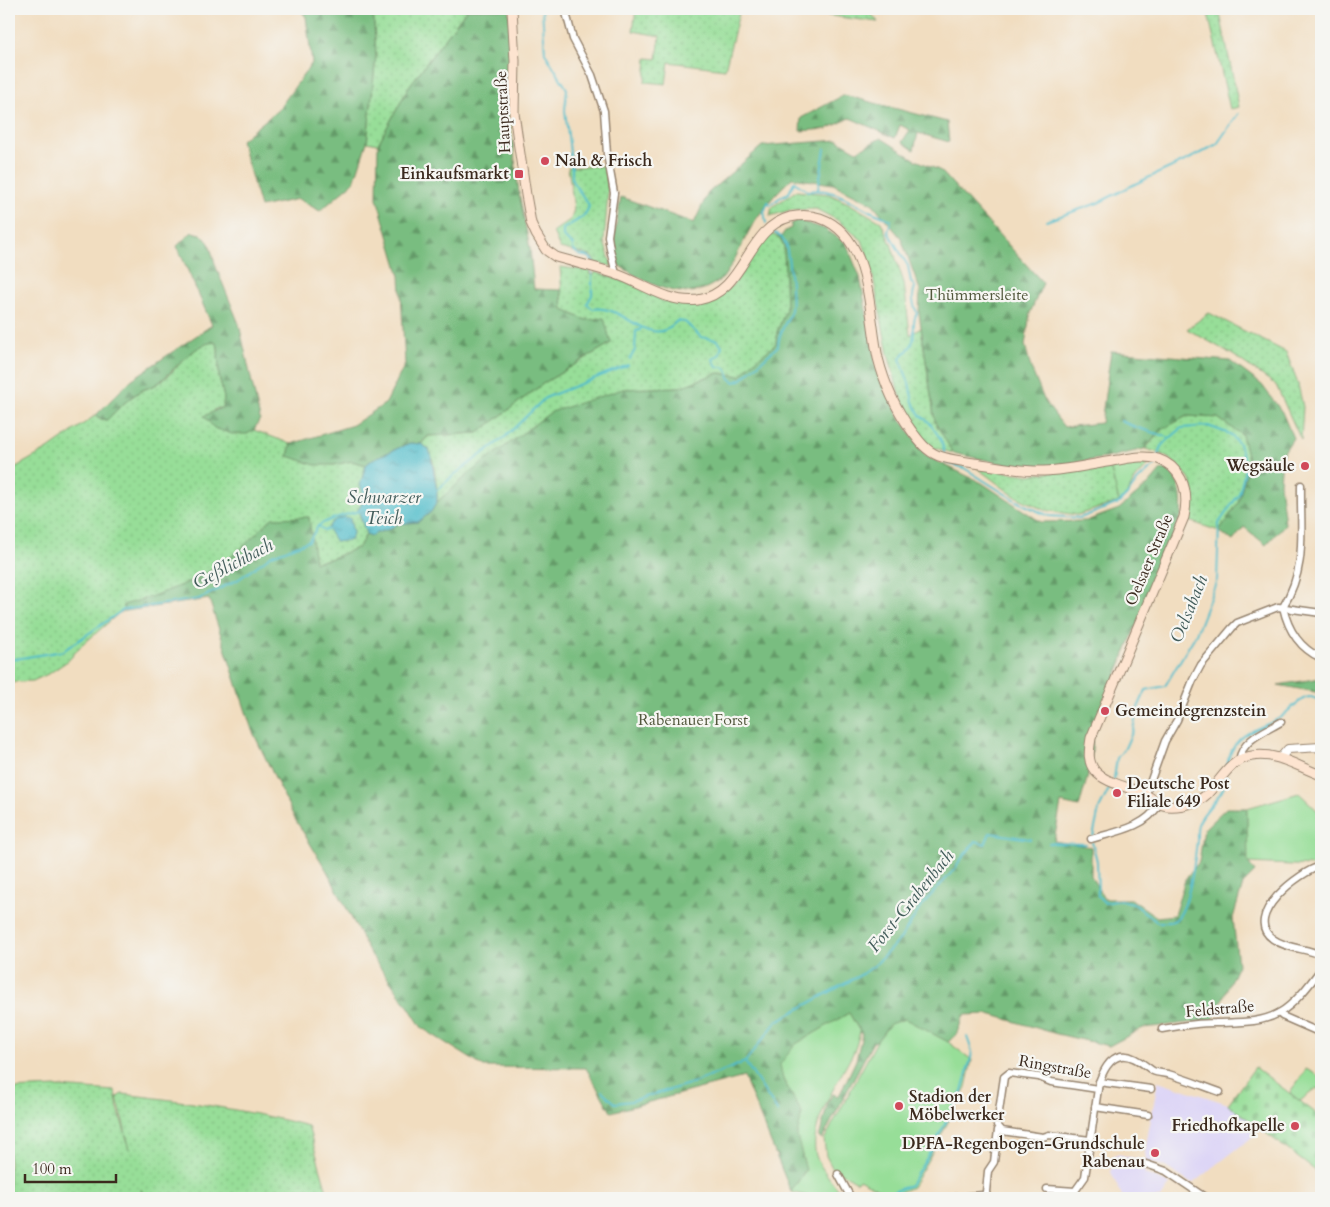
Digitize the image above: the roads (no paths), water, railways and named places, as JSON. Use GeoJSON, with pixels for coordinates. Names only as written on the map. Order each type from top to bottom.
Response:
{"type":"FeatureCollection","features":[{"type":"Feature","properties":{"kind":"main road","name":"Hauptstraße"},"geometry":{"type":"LineString","coordinates":[[512,9],[516,122],[531,223],[540,242],[549,253],[556,257],[616,274]]}},
{"type":"Feature","properties":{"kind":"main road","name":"Oelsaer Straße"},"geometry":{"type":"LineString","coordinates":[[616,274],[674,299],[686,300],[709,297],[726,287],[738,273],[757,240],[769,227],[783,220],[802,215],[822,219],[840,229],[855,247],[862,267],[878,357],[884,377],[904,421],[926,449],[943,457],[1031,471],[1048,471],[1142,457],[1158,459],[1172,467],[1178,474],[1185,489],[1186,508],[1184,517],[1091,738],[1088,757],[1096,772],[1112,782],[1146,794],[1159,804]]}},
{"type":"Feature","properties":{"kind":"main road"},"geometry":{"type":"LineString","coordinates":[[1159,804],[1179,806],[1200,800],[1227,770],[1239,760],[1249,756],[1267,755],[1281,757],[1301,768],[1321,775]]}},
{"type":"Feature","properties":{"kind":"street"},"geometry":{"type":"LineString","coordinates":[[565,9],[573,39],[592,75],[604,111],[607,154],[614,193],[608,236],[616,274]]}},
{"type":"Feature","properties":{"kind":"street"},"geometry":{"type":"LineString","coordinates":[[1301,485],[1302,544],[1298,577],[1283,608],[1292,634],[1309,651],[1321,658]]}},
{"type":"Feature","properties":{"kind":"street"},"geometry":{"type":"LineString","coordinates":[[1146,794],[1165,741],[1177,720],[1193,680],[1201,666],[1237,623],[1278,608],[1321,613]]}},
{"type":"Feature","properties":{"kind":"street"},"geometry":{"type":"LineString","coordinates":[[1239,760],[1240,753],[1248,742],[1281,722]]}},
{"type":"Feature","properties":{"kind":"street"},"geometry":{"type":"LineString","coordinates":[[1281,757],[1288,748],[1321,747]]}},
{"type":"Feature","properties":{"kind":"street"},"geometry":{"type":"LineString","coordinates":[[1093,838],[1122,831],[1138,824],[1153,812],[1159,804]]}},
{"type":"Feature","properties":{"kind":"street"},"geometry":{"type":"LineString","coordinates":[[1321,866],[1303,875],[1279,895],[1264,914],[1264,923],[1267,933],[1273,939],[1285,945],[1321,954]]}},
{"type":"Feature","properties":{"kind":"street","name":"Feldstraße"},"geometry":{"type":"LineString","coordinates":[[1162,1029],[1203,1023],[1255,1022],[1279,1013],[1292,1002],[1321,970]]}},
{"type":"Feature","properties":{"kind":"street"},"geometry":{"type":"LineString","coordinates":[[1279,1013],[1321,1033]]}},
{"type":"Feature","properties":{"kind":"street"},"geometry":{"type":"LineString","coordinates":[[1047,1188],[1075,1195],[1084,1177],[1098,1085],[1102,1073],[1112,1061],[1122,1056],[1131,1058],[1142,1062],[1154,1072],[1220,1092]]}},
{"type":"Feature","properties":{"kind":"street","name":"Ringstraße"},"geometry":{"type":"LineString","coordinates":[[1090,1140],[1049,1135],[1043,1137],[1002,1131],[997,1125],[1002,1086],[1004,1077],[1009,1073],[1039,1077],[1051,1082],[1098,1085]]}},
{"type":"Feature","properties":{"kind":"street"},"geometry":{"type":"LineString","coordinates":[[1098,1085],[1152,1089]]}},
{"type":"Feature","properties":{"kind":"street"},"geometry":{"type":"LineString","coordinates":[[1095,1107],[1148,1115]]}},
{"type":"Feature","properties":{"kind":"street"},"geometry":{"type":"LineString","coordinates":[[988,1198],[986,1192],[988,1171],[994,1162],[998,1130]]}},
{"type":"Feature","properties":{"kind":"street"},"geometry":{"type":"LineString","coordinates":[[1146,1164],[1166,1171],[1206,1198]]}},
{"type":"Feature","properties":{"kind":"street"},"geometry":{"type":"LineString","coordinates":[[838,1174],[851,1198]]}},
{"type":"Feature","properties":{"kind":"street"},"geometry":{"type":"LineString","coordinates":[[948,1198],[983,1195],[988,1198]]}},
{"type":"Feature","properties":{"kind":"water","name":"Schwarzer Teich"},"geometry":{"type":"Polygon","coordinates":[[[410,443],[421,444],[429,449],[437,491],[437,502],[431,512],[418,522],[397,524],[372,536],[366,534],[358,510],[365,498],[360,485],[366,465],[373,459],[410,443]]]}},
{"type":"Feature","properties":{"kind":"water"},"geometry":{"type":"Polygon","coordinates":[[[344,517],[350,518],[353,533],[351,540],[336,542],[328,529],[332,522],[344,517]]]}},
{"type":"Feature","properties":{"kind":"waterway","name":"Oelsabach"},"geometry":{"type":"LineString","coordinates":[[542,9],[545,53],[567,89],[565,110],[572,181],[589,205],[583,216],[563,229],[563,237],[573,245],[573,250],[579,255],[589,257],[594,263]]}},
{"type":"Feature","properties":{"kind":"waterway"},"geometry":{"type":"LineString","coordinates":[[1046,221],[1098,203],[1217,144],[1238,114]]}},
{"type":"Feature","properties":{"kind":"waterway"},"geometry":{"type":"LineString","coordinates":[[818,189],[825,149]]}},
{"type":"Feature","properties":{"kind":"waterway","name":"Oelsabach"},"geometry":{"type":"LineString","coordinates":[[766,223],[764,212],[768,202],[770,205],[789,193],[794,182],[808,191],[826,191],[842,196],[891,220],[888,232],[908,266],[911,282],[915,287],[913,300],[917,313],[914,321],[912,344],[900,359],[909,383],[913,402],[920,415],[929,422],[940,438],[944,454]]}},
{"type":"Feature","properties":{"kind":"waterway","name":"Oelsabach"},"geometry":{"type":"LineString","coordinates":[[592,272],[592,295],[587,304],[593,309],[612,311],[648,330],[665,330],[677,321],[685,322],[701,337],[717,340],[722,346],[719,355],[713,359],[717,367],[724,367],[728,372],[729,378],[735,382],[742,379],[778,346],[780,335],[791,310],[790,275],[786,246],[784,241],[772,231]]}},
{"type":"Feature","properties":{"kind":"waterway"},"geometry":{"type":"LineString","coordinates":[[630,359],[635,350],[636,331],[640,330],[641,327]]}},
{"type":"Feature","properties":{"kind":"waterway","name":"Geßlichbach"},"geometry":{"type":"LineString","coordinates":[[436,491],[454,475],[505,437],[545,398],[628,365]]}},
{"type":"Feature","properties":{"kind":"waterway"},"geometry":{"type":"LineString","coordinates":[[1121,421],[1170,438]]}},
{"type":"Feature","properties":{"kind":"waterway","name":"Oelsabach"},"geometry":{"type":"LineString","coordinates":[[1114,779],[1117,758],[1125,748],[1133,730],[1137,710],[1146,690],[1165,686],[1195,636],[1217,580],[1219,523],[1239,494],[1244,475],[1245,462],[1239,444],[1230,434],[1208,426],[1182,428],[1163,444],[1158,456]]}},
{"type":"Feature","properties":{"kind":"waterway","name":"Oelsabach"},"geometry":{"type":"LineString","coordinates":[[945,462],[964,468],[1018,502],[1049,516],[1080,518],[1119,503],[1157,461]]}},
{"type":"Feature","properties":{"kind":"waterway"},"geometry":{"type":"LineString","coordinates":[[318,526],[359,511]]}},
{"type":"Feature","properties":{"kind":"waterway","name":"Geßlichbach"},"geometry":{"type":"LineString","coordinates":[[9,660],[63,651],[123,610],[199,599],[239,579],[272,555],[309,541],[318,526],[324,530],[330,529]]}},
{"type":"Feature","properties":{"kind":"waterway","name":"Oelsabach"},"geometry":{"type":"LineString","coordinates":[[1227,767],[1233,748],[1244,736],[1281,717],[1306,698],[1310,697],[1321,702]]}},
{"type":"Feature","properties":{"kind":"waterway","name":"Oelsabach"},"geometry":{"type":"LineString","coordinates":[[1092,842],[1097,861],[1098,896],[1105,903],[1120,900],[1133,903],[1157,922],[1173,921],[1179,916],[1187,897],[1195,859],[1198,824],[1223,789],[1227,776]]}},
{"type":"Feature","properties":{"kind":"waterway","name":"Oelsabach"},"geometry":{"type":"LineString","coordinates":[[1093,837],[1099,809],[1111,785]]}},
{"type":"Feature","properties":{"kind":"waterway","name":"Forst-Grabenbach"},"geometry":{"type":"LineString","coordinates":[[602,1091],[615,1103],[631,1101],[696,1082],[745,1062],[777,1021],[875,965],[901,938],[922,905],[955,869],[976,841],[985,844],[990,833],[1030,839]]}},
{"type":"Feature","properties":{"kind":"waterway","name":"Forst-Grabenbach"},"geometry":{"type":"LineString","coordinates":[[1049,843],[1086,844]]}},
{"type":"Feature","properties":{"kind":"waterway"},"geometry":{"type":"LineString","coordinates":[[879,1198],[910,1185],[931,1151],[962,1091],[972,1051],[967,1037]]}},
{"type":"Feature","properties":{"kind":"waterway"},"geometry":{"type":"LineString","coordinates":[[745,1062],[778,1112]]}},
{"type":"Feature","properties":{"kind":"place","name":"Nah & Frisch"},"geometry":{"type":"Point","coordinates":[545,161]}},
{"type":"Feature","properties":{"kind":"place","name":"Einkaufsmarkt"},"geometry":{"type":"Point","coordinates":[519,174]}},
{"type":"Feature","properties":{"kind":"place","name":"Wegsäule"},"geometry":{"type":"Point","coordinates":[1305,466]}},
{"type":"Feature","properties":{"kind":"place","name":"Gemeindegrenzstein"},"geometry":{"type":"Point","coordinates":[1105,711]}},
{"type":"Feature","properties":{"kind":"place","name":"Deutsche Post Filiale 649"},"geometry":{"type":"Point","coordinates":[1117,793]}},
{"type":"Feature","properties":{"kind":"place","name":"Stadion der Möbelwerker"},"geometry":{"type":"Point","coordinates":[899,1106]}},
{"type":"Feature","properties":{"kind":"place","name":"Friedhofkapelle"},"geometry":{"type":"Point","coordinates":[1295,1126]}},
{"type":"Feature","properties":{"kind":"place","name":"DPFA-Regenbogen-Grundschule Rabenau"},"geometry":{"type":"Point","coordinates":[1155,1153]}},
{"type":"Feature","properties":{"kind":"park label","name":"Thümmersleite"},"geometry":{"type":"Point","coordinates":[977,295]}},
{"type":"Feature","properties":{"kind":"park label","name":"Rabenauer Forst"},"geometry":{"type":"Point","coordinates":[693,720]}}]}
